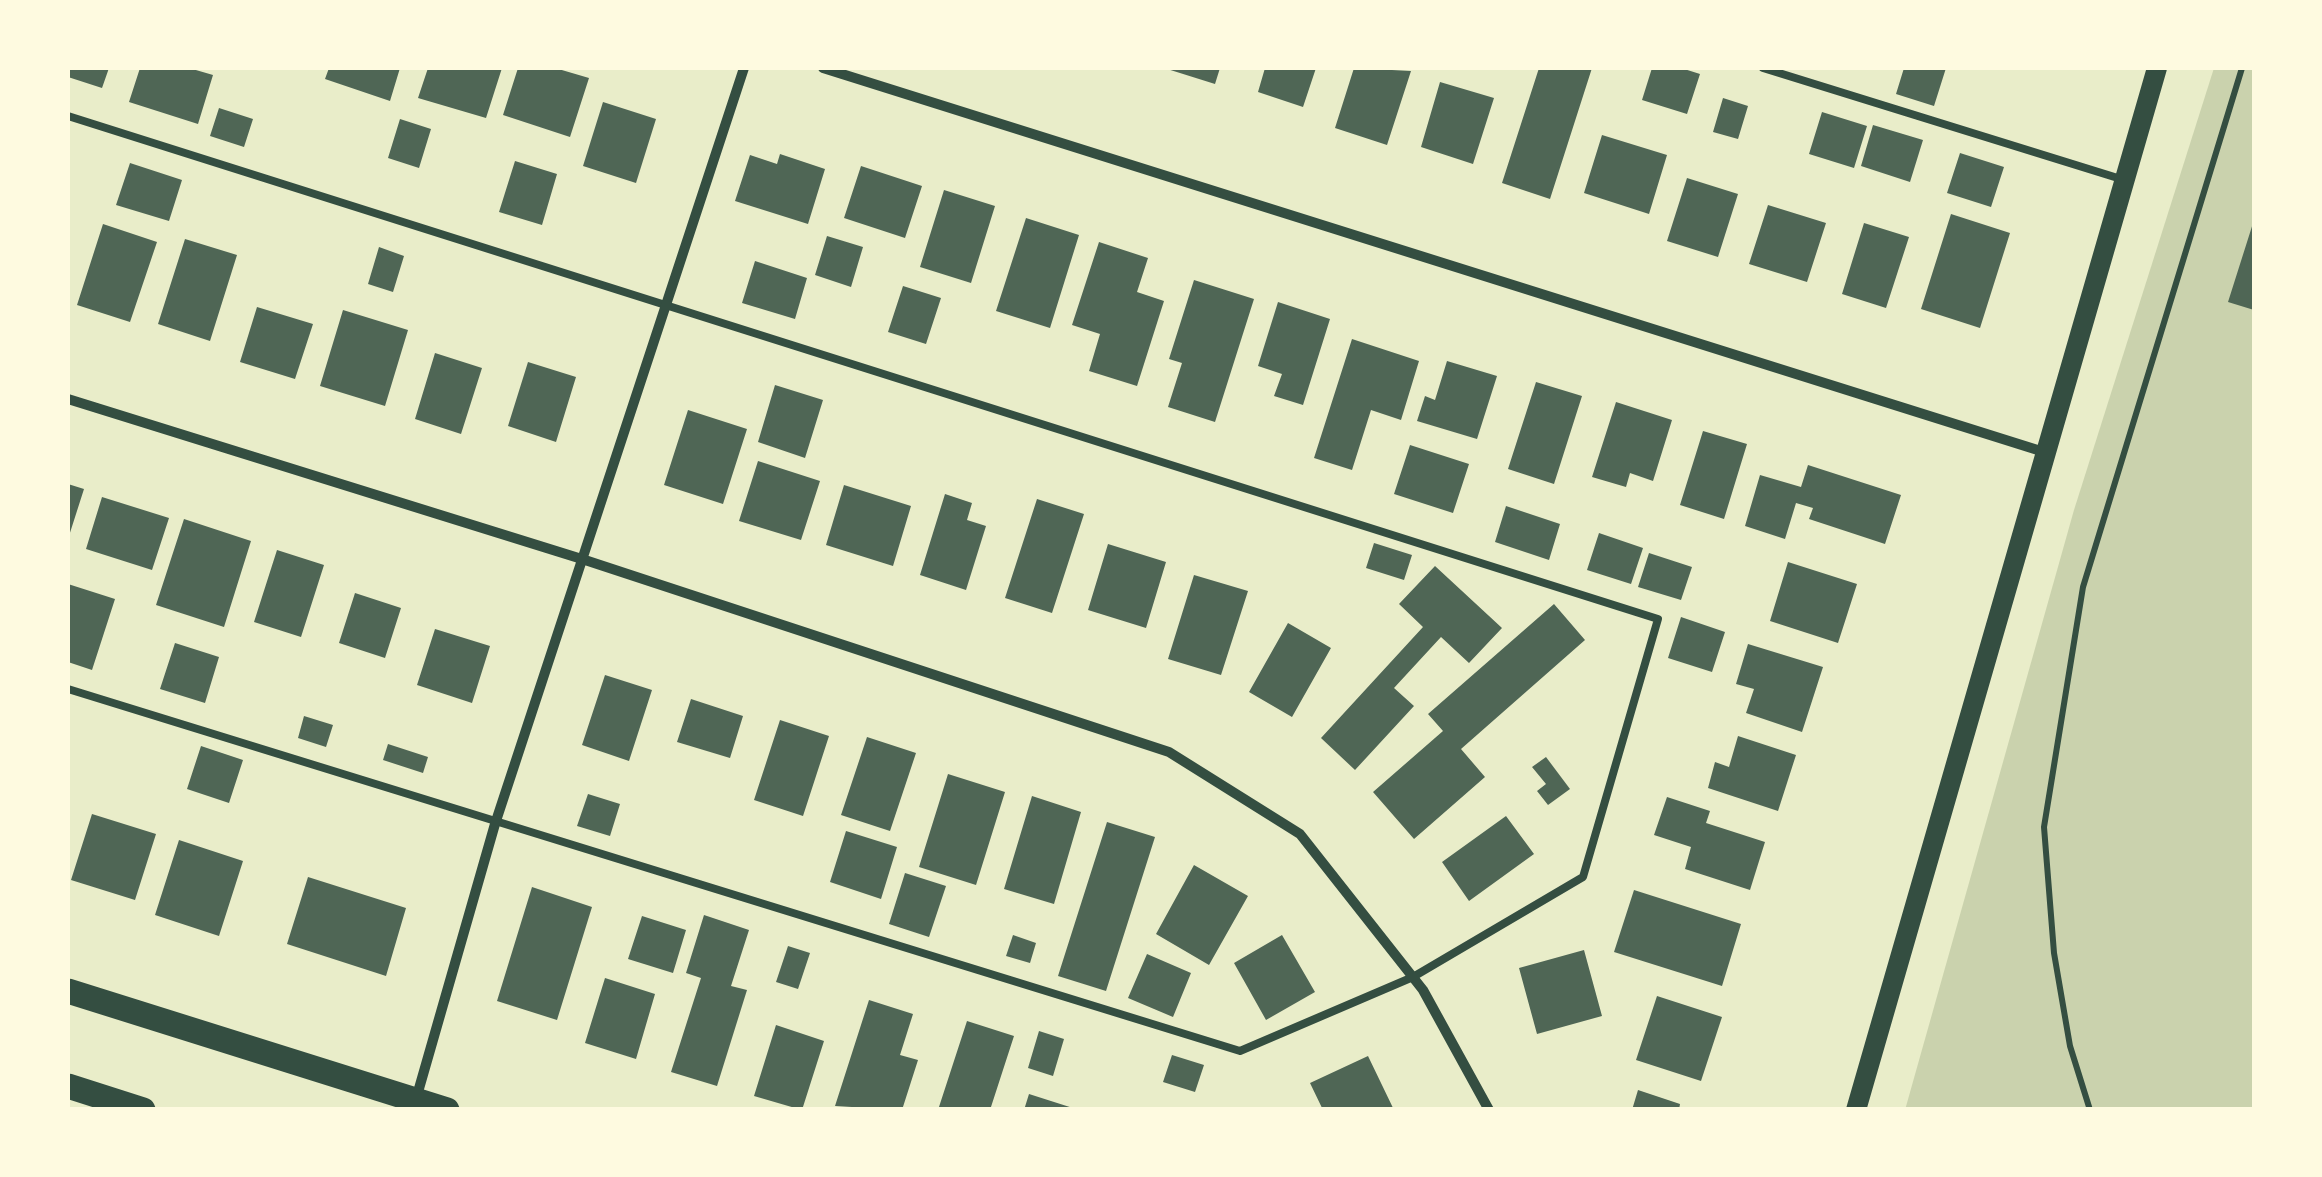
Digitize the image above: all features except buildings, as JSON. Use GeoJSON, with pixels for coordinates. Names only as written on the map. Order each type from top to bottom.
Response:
{"type":"FeatureCollection","features":[{"type":"Feature","properties":{"kind":"main road"},"geometry":{"type":"LineString","coordinates":[[1856,1110],[2157,68]]}},
{"type":"Feature","properties":{"kind":"main road"},"geometry":{"type":"LineString","coordinates":[[68,990],[415,1104],[446,1110]]}},
{"type":"Feature","properties":{"kind":"main road"},"geometry":{"type":"LineString","coordinates":[[68,1086],[144,1110]]}},
{"type":"Feature","properties":{"kind":"street"},"geometry":{"type":"LineString","coordinates":[[415,1104],[495,824],[744,68]]}},
{"type":"Feature","properties":{"kind":"street"},"geometry":{"type":"LineString","coordinates":[[824,68],[2044,452]]}},
{"type":"Feature","properties":{"kind":"street"},"geometry":{"type":"LineString","coordinates":[[68,398],[585,560],[1169,752],[1300,834],[1413,977],[1489,1110]]}},
{"type":"Feature","properties":{"kind":"lane"},"geometry":{"type":"LineString","coordinates":[[1762,68],[2124,180]]}},
{"type":"Feature","properties":{"kind":"lane"},"geometry":{"type":"LineString","coordinates":[[68,116],[1658,619],[1583,878],[1413,977],[1240,1051],[68,689]]}},
{"type":"Feature","properties":{"kind":"path"},"geometry":{"type":"LineString","coordinates":[[2090,1110],[2070,1046],[2054,954],[2044,827],[2083,587],[2242,68]]}},
{"type":"Feature","properties":{"kind":"green space"},"geometry":{"type":"Polygon","coordinates":[[[2214,68],[2254,68],[2254,1109],[1905,1110],[2074,510],[2214,68]]]}}]}
